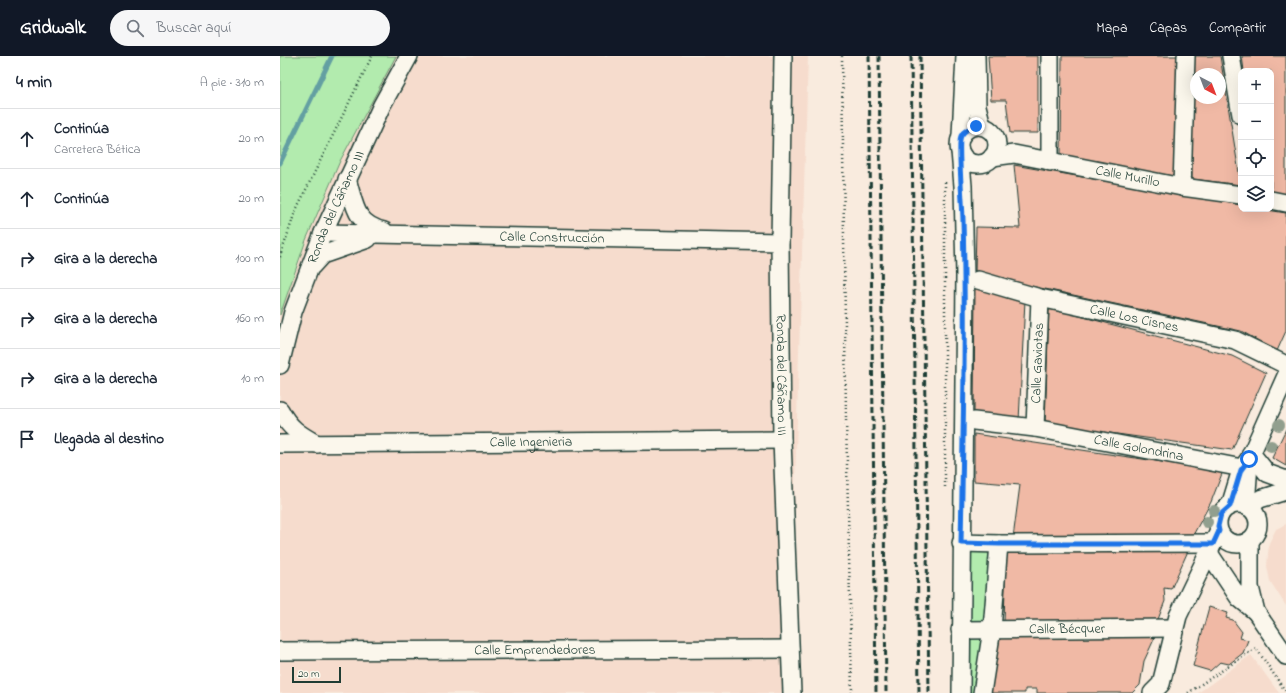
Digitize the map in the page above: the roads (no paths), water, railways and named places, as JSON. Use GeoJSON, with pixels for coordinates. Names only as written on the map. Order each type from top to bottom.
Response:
{"type":"FeatureCollection","features":[{"type":"Feature","properties":{"kind":"street","name":"Ronda del Cáñamo III"},"geometry":{"type":"LineString","coordinates":[[280,365],[293,312],[323,233],[382,105],[409,56]]}},
{"type":"Feature","properties":{"kind":"street","name":"Ronda del Cáñamo III"},"geometry":{"type":"LineString","coordinates":[[783,56],[780,242],[782,440],[792,693]]}},
{"type":"Feature","properties":{"kind":"street"},"geometry":{"type":"LineString","coordinates":[[961,693],[960,630],[965,276],[960,143],[965,56]]}},
{"type":"Feature","properties":{"kind":"street"},"geometry":{"type":"LineString","coordinates":[[976,56],[977,106],[982,126]]}},
{"type":"Feature","properties":{"kind":"street"},"geometry":{"type":"LineString","coordinates":[[1050,56],[1050,162]]}},
{"type":"Feature","properties":{"kind":"street"},"geometry":{"type":"LineString","coordinates":[[1182,186],[1186,56]]}},
{"type":"Feature","properties":{"kind":"street"},"geometry":{"type":"LineString","coordinates":[[1231,56],[1239,104]]}},
{"type":"Feature","properties":{"kind":"street"},"geometry":{"type":"LineString","coordinates":[[960,143],[970,128],[982,126],[992,132],[989,154],[962,186]]}},
{"type":"Feature","properties":{"kind":"street"},"geometry":{"type":"LineString","coordinates":[[960,143],[966,160],[989,154]]}},
{"type":"Feature","properties":{"kind":"street","name":"Calle Murillo"},"geometry":{"type":"LineString","coordinates":[[989,154],[1014,154],[1182,186],[1238,195]]}},
{"type":"Feature","properties":{"kind":"street"},"geometry":{"type":"LineString","coordinates":[[347,179],[357,213],[363,222],[372,228],[400,235]]}},
{"type":"Feature","properties":{"kind":"street"},"geometry":{"type":"LineString","coordinates":[[1274,201],[1286,203]]}},
{"type":"Feature","properties":{"kind":"street","name":"Calle Construcción"},"geometry":{"type":"LineString","coordinates":[[323,233],[780,242]]}},
{"type":"Feature","properties":{"kind":"street"},"geometry":{"type":"LineString","coordinates":[[309,270],[322,255],[340,247],[366,239],[400,235]]}},
{"type":"Feature","properties":{"kind":"street","name":"Calle Los Cisnes"},"geometry":{"type":"LineString","coordinates":[[978,280],[1040,298],[1235,340],[1286,365]]}},
{"type":"Feature","properties":{"kind":"street","name":"Calle Gaviotas"},"geometry":{"type":"LineString","coordinates":[[1035,428],[1040,298]]}},
{"type":"Feature","properties":{"kind":"street"},"geometry":{"type":"LineString","coordinates":[[1241,506],[1248,460],[1286,376]]}},
{"type":"Feature","properties":{"kind":"street"},"geometry":{"type":"LineString","coordinates":[[280,410],[287,424],[302,436],[317,444]]}},
{"type":"Feature","properties":{"kind":"street","name":"Calle Golondrina"},"geometry":{"type":"LineString","coordinates":[[974,421],[1035,428],[1248,460]]}},
{"type":"Feature","properties":{"kind":"street","name":"Calle Ingenieria"},"geometry":{"type":"LineString","coordinates":[[280,444],[782,440]]}},
{"type":"Feature","properties":{"kind":"street"},"geometry":{"type":"LineString","coordinates":[[1248,460],[1267,472],[1286,480]]}},
{"type":"Feature","properties":{"kind":"street"},"geometry":{"type":"LineString","coordinates":[[1155,692],[1161,684],[1174,628],[1214,543],[1221,514],[1286,491]]}},
{"type":"Feature","properties":{"kind":"street"},"geometry":{"type":"LineString","coordinates":[[1258,522],[1286,496]]}},
{"type":"Feature","properties":{"kind":"street"},"geometry":{"type":"LineString","coordinates":[[961,543],[1214,543],[1226,540],[1234,544],[1246,543],[1250,540],[1257,529],[1258,522],[1256,516],[1241,506]]}},
{"type":"Feature","properties":{"kind":"street"},"geometry":{"type":"LineString","coordinates":[[1250,540],[1250,587],[1256,612]]}},
{"type":"Feature","properties":{"kind":"street"},"geometry":{"type":"LineString","coordinates":[[1214,543],[1239,598],[1256,612],[1286,656]]}},
{"type":"Feature","properties":{"kind":"street"},"geometry":{"type":"LineString","coordinates":[[982,693],[992,629],[999,544]]}},
{"type":"Feature","properties":{"kind":"street","name":"Calle Bécquer"},"geometry":{"type":"LineString","coordinates":[[960,630],[1174,628]]}},
{"type":"Feature","properties":{"kind":"street","name":"Calle Emprendedores"},"geometry":{"type":"LineString","coordinates":[[280,651],[790,649]]}},
{"type":"Feature","properties":{"kind":"waterway"},"geometry":{"type":"LineString","coordinates":[[280,163],[332,56]]}},
{"type":"Feature","properties":{"kind":"railway"},"geometry":{"type":"LineString","coordinates":[[869,56],[876,693]]}},
{"type":"Feature","properties":{"kind":"railway"},"geometry":{"type":"LineString","coordinates":[[879,56],[886,693]]}},
{"type":"Feature","properties":{"kind":"railway"},"geometry":{"type":"LineString","coordinates":[[911,56],[919,693]]}},
{"type":"Feature","properties":{"kind":"railway"},"geometry":{"type":"LineString","coordinates":[[920,56],[929,693]]}}]}
